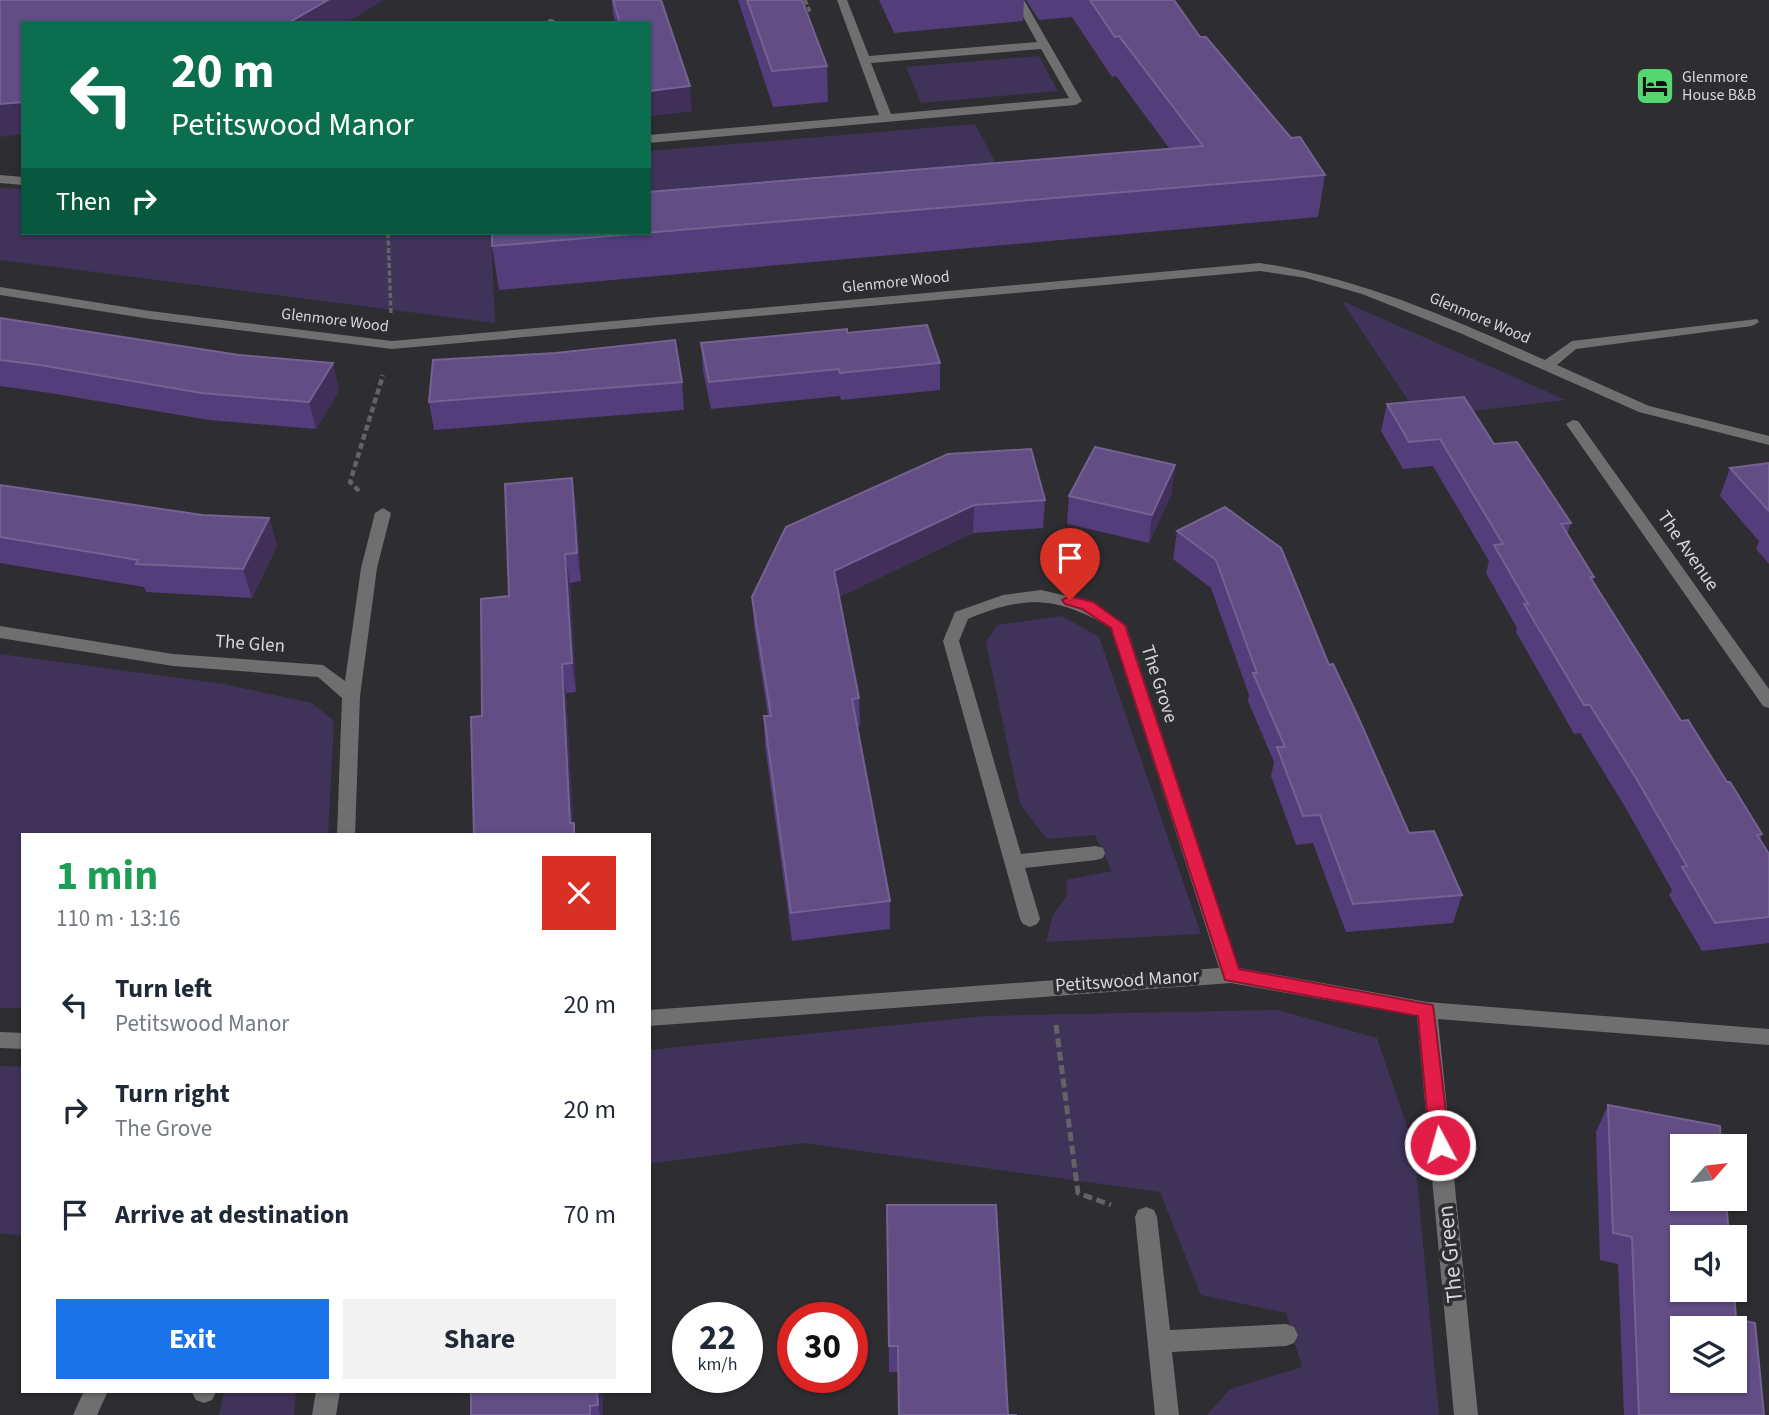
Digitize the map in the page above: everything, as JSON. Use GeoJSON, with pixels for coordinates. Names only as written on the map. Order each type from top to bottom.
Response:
{"type":"FeatureCollection","features":[{"type":"Feature","properties":{"kind":"street"},"geometry":{"type":"LineString","coordinates":[[842,0],[886,117]]}},
{"type":"Feature","properties":{"kind":"street"},"geometry":{"type":"LineString","coordinates":[[651,139],[1076,101],[1019,0]]}},
{"type":"Feature","properties":{"kind":"street"},"geometry":{"type":"LineString","coordinates":[[864,61],[1044,45]]}},
{"type":"Feature","properties":{"kind":"street"},"geometry":{"type":"LineString","coordinates":[[0,179],[21,180]]}},
{"type":"Feature","properties":{"kind":"street","name":"Glenmore Wood"},"geometry":{"type":"LineString","coordinates":[[0,290],[149,315],[392,345],[690,321],[1260,267],[1307,274],[1367,291],[1644,409],[1769,441]]}},
{"type":"Feature","properties":{"kind":"street"},"geometry":{"type":"LineString","coordinates":[[1547,366],[1572,345],[1752,322]]}},
{"type":"Feature","properties":{"kind":"street","name":"The Avenue"},"geometry":{"type":"LineString","coordinates":[[1573,424],[1769,702]]}},
{"type":"Feature","properties":{"kind":"street"},"geometry":{"type":"LineString","coordinates":[[346,833],[351,696],[369,568],[383,513]]}},
{"type":"Feature","properties":{"kind":"street","name":"The Grove"},"geometry":{"type":"LineString","coordinates":[[1030,919],[951,641],[961,617],[993,601],[1053,596],[1087,605],[1118,625],[1231,975]]}},
{"type":"Feature","properties":{"kind":"street","name":"The Glen"},"geometry":{"type":"LineString","coordinates":[[0,632],[173,660],[323,671],[351,696]]}},
{"type":"Feature","properties":{"kind":"street"},"geometry":{"type":"LineString","coordinates":[[1015,862],[1096,853]]}},
{"type":"Feature","properties":{"kind":"street","name":"Petitswood Manor"},"geometry":{"type":"LineString","coordinates":[[651,1018],[1051,986],[1231,975],[1427,1010],[1769,1037]]}},
{"type":"Feature","properties":{"kind":"street","name":"The Green"},"geometry":{"type":"LineString","coordinates":[[1427,1010],[1466,1415]]}},
{"type":"Feature","properties":{"kind":"street"},"geometry":{"type":"LineString","coordinates":[[0,1040],[21,1041]]}},
{"type":"Feature","properties":{"kind":"street"},"geometry":{"type":"LineString","coordinates":[[1146,1217],[1167,1415]]}},
{"type":"Feature","properties":{"kind":"street"},"geometry":{"type":"LineString","coordinates":[[1159,1342],[1286,1335]]}},
{"type":"Feature","properties":{"kind":"street"},"geometry":{"type":"LineString","coordinates":[[85,1415],[95,1393]]}},
{"type":"Feature","properties":{"kind":"street"},"geometry":{"type":"LineString","coordinates":[[324,1415],[328,1393]]}},
{"type":"Feature","properties":{"kind":"path"},"geometry":{"type":"LineString","coordinates":[[383,513],[350,482],[392,345],[388,235]]}},
{"type":"Feature","properties":{"kind":"path"},"geometry":{"type":"LineString","coordinates":[[1051,986],[1079,1193],[1146,1217]]}},
{"type":"Feature","properties":{"kind":"shaded area"},"geometry":{"type":"Polygon","coordinates":[[[1039,56],[1058,91],[921,103],[906,67],[1039,56]]]}},
{"type":"Feature","properties":{"kind":"shaded area"},"geometry":{"type":"Polygon","coordinates":[[[975,124],[1000,171],[651,195],[651,151],[975,124]]]}},
{"type":"Feature","properties":{"kind":"shaded area"},"geometry":{"type":"Polygon","coordinates":[[[0,188],[21,189],[21,235],[491,235],[495,323],[0,260],[0,188]]]}},
{"type":"Feature","properties":{"kind":"shaded area"},"geometry":{"type":"Polygon","coordinates":[[[1342,301],[1566,400],[1419,417],[1342,301]]]}},
{"type":"Feature","properties":{"kind":"shaded area"},"geometry":{"type":"Polygon","coordinates":[[[1062,616],[1099,637],[1201,934],[1046,942],[1053,915],[1067,896],[1066,880],[1112,871],[1095,835],[1047,839],[1020,804],[986,643],[997,625],[1062,616]]]}},
{"type":"Feature","properties":{"kind":"shaded area"},"geometry":{"type":"Polygon","coordinates":[[[0,654],[224,684],[312,703],[334,721],[328,833],[21,833],[21,1008],[0,1008],[0,654]]]}},
{"type":"Feature","properties":{"kind":"shaded area"},"geometry":{"type":"Polygon","coordinates":[[[1278,1010],[1377,1038],[1414,1147],[1439,1415],[1207,1415],[1230,1389],[1302,1367],[1286,1313],[1201,1295],[1160,1192],[803,1143],[651,1164],[651,1050],[985,1016],[1278,1010]]]}},
{"type":"Feature","properties":{"kind":"shaded area"},"geometry":{"type":"Polygon","coordinates":[[[0,1066],[21,1067],[21,1236],[0,1233],[0,1066]]]}},
{"type":"Feature","properties":{"kind":"shaded area"},"geometry":{"type":"Polygon","coordinates":[[[224,1393],[296,1393],[294,1415],[219,1415],[224,1393]]]}},
{"type":"Feature","properties":{"kind":"building"},"geometry":{"type":"Polygon","coordinates":[[[0,0],[328,0],[291,21],[21,21],[21,102],[0,104],[0,0]]]}},
{"type":"Feature","properties":{"kind":"building"},"geometry":{"type":"Polygon","coordinates":[[[613,0],[661,0],[690,86],[651,91],[651,21],[619,21],[613,0]]]}},
{"type":"Feature","properties":{"kind":"building"},"geometry":{"type":"Polygon","coordinates":[[[747,0],[802,0],[827,66],[772,71],[747,0]]]}},
{"type":"Feature","properties":{"kind":"building"},"geometry":{"type":"Polygon","coordinates":[[[1090,0],[1174,0],[1200,37],[1206,37],[1291,138],[1300,137],[1325,175],[651,233],[651,192],[1203,146],[1119,36],[1115,37],[1090,0]]]}},
{"type":"Feature","properties":{"kind":"building"},"geometry":{"type":"Polygon","coordinates":[[[492,235],[621,235],[492,246],[492,235]]]}},
{"type":"Feature","properties":{"kind":"building"},"geometry":{"type":"Polygon","coordinates":[[[0,318],[239,355],[333,363],[309,402],[201,393],[0,360],[0,318]]]}},
{"type":"Feature","properties":{"kind":"building"},"geometry":{"type":"Polygon","coordinates":[[[927,325],[940,363],[840,373],[839,369],[709,382],[701,343],[847,329],[847,333],[927,325]]]}},
{"type":"Feature","properties":{"kind":"building"},"geometry":{"type":"Polygon","coordinates":[[[675,340],[682,382],[429,402],[433,360],[556,353],[675,340]]]}},
{"type":"Feature","properties":{"kind":"building"},"geometry":{"type":"Polygon","coordinates":[[[1464,397],[1494,444],[1517,442],[1571,523],[1561,524],[1594,577],[1590,577],[1681,721],[1688,720],[1762,834],[1757,835],[1769,854],[1769,917],[1715,923],[1682,867],[1687,866],[1636,778],[1590,705],[1584,705],[1524,604],[1528,604],[1494,545],[1503,544],[1440,439],[1409,442],[1387,404],[1464,397]]]}},
{"type":"Feature","properties":{"kind":"building"},"geometry":{"type":"Polygon","coordinates":[[[1095,447],[1175,465],[1152,515],[1069,496],[1095,447]]]}},
{"type":"Feature","properties":{"kind":"building"},"geometry":{"type":"Polygon","coordinates":[[[1031,449],[1045,500],[974,505],[834,571],[859,698],[852,699],[890,901],[791,913],[764,716],[771,716],[752,597],[786,527],[948,454],[1031,449]]]}},
{"type":"Feature","properties":{"kind":"building"},"geometry":{"type":"Polygon","coordinates":[[[1769,463],[1769,511],[1730,468],[1769,463]]]}},
{"type":"Feature","properties":{"kind":"building"},"geometry":{"type":"Polygon","coordinates":[[[572,478],[577,553],[565,554],[572,663],[562,664],[570,823],[574,823],[574,833],[474,833],[471,717],[482,716],[481,599],[509,596],[505,484],[572,478]]]}},
{"type":"Feature","properties":{"kind":"building"},"geometry":{"type":"Polygon","coordinates":[[[0,485],[202,515],[269,518],[243,569],[136,564],[138,560],[0,537],[0,485]]]}},
{"type":"Feature","properties":{"kind":"building"},"geometry":{"type":"Polygon","coordinates":[[[1225,507],[1281,548],[1329,665],[1333,664],[1409,833],[1434,831],[1462,895],[1353,904],[1320,815],[1303,816],[1277,747],[1285,747],[1253,673],[1257,673],[1216,560],[1177,531],[1225,507]]]}},
{"type":"Feature","properties":{"kind":"building"},"geometry":{"type":"Polygon","coordinates":[[[1608,1105],[1720,1126],[1720,1134],[1670,1134],[1670,1211],[1727,1211],[1728,1225],[1670,1225],[1670,1302],[1735,1302],[1736,1316],[1670,1316],[1670,1393],[1747,1393],[1747,1321],[1755,1323],[1764,1415],[1639,1415],[1632,1237],[1613,1233],[1608,1105]]]}},
{"type":"Feature","properties":{"kind":"building"},"geometry":{"type":"Polygon","coordinates":[[[887,1205],[996,1205],[1008,1415],[899,1415],[898,1346],[889,1346],[887,1205]]]}},
{"type":"Feature","properties":{"kind":"building"},"geometry":{"type":"Polygon","coordinates":[[[471,1393],[597,1393],[598,1405],[590,1406],[590,1415],[471,1415],[471,1393]]]}},
{"type":"Feature","properties":{"kind":"place","name":"Glenmore House B&B"},"geometry":{"type":"Point","coordinates":[1655,86]}},
{"type":"Feature","properties":{"kind":"route"},"geometry":{"type":"LineString","coordinates":[[1070,600],[1087,605],[1118,625],[1231,975],[1427,1010],[1440,1145]]}}]}
